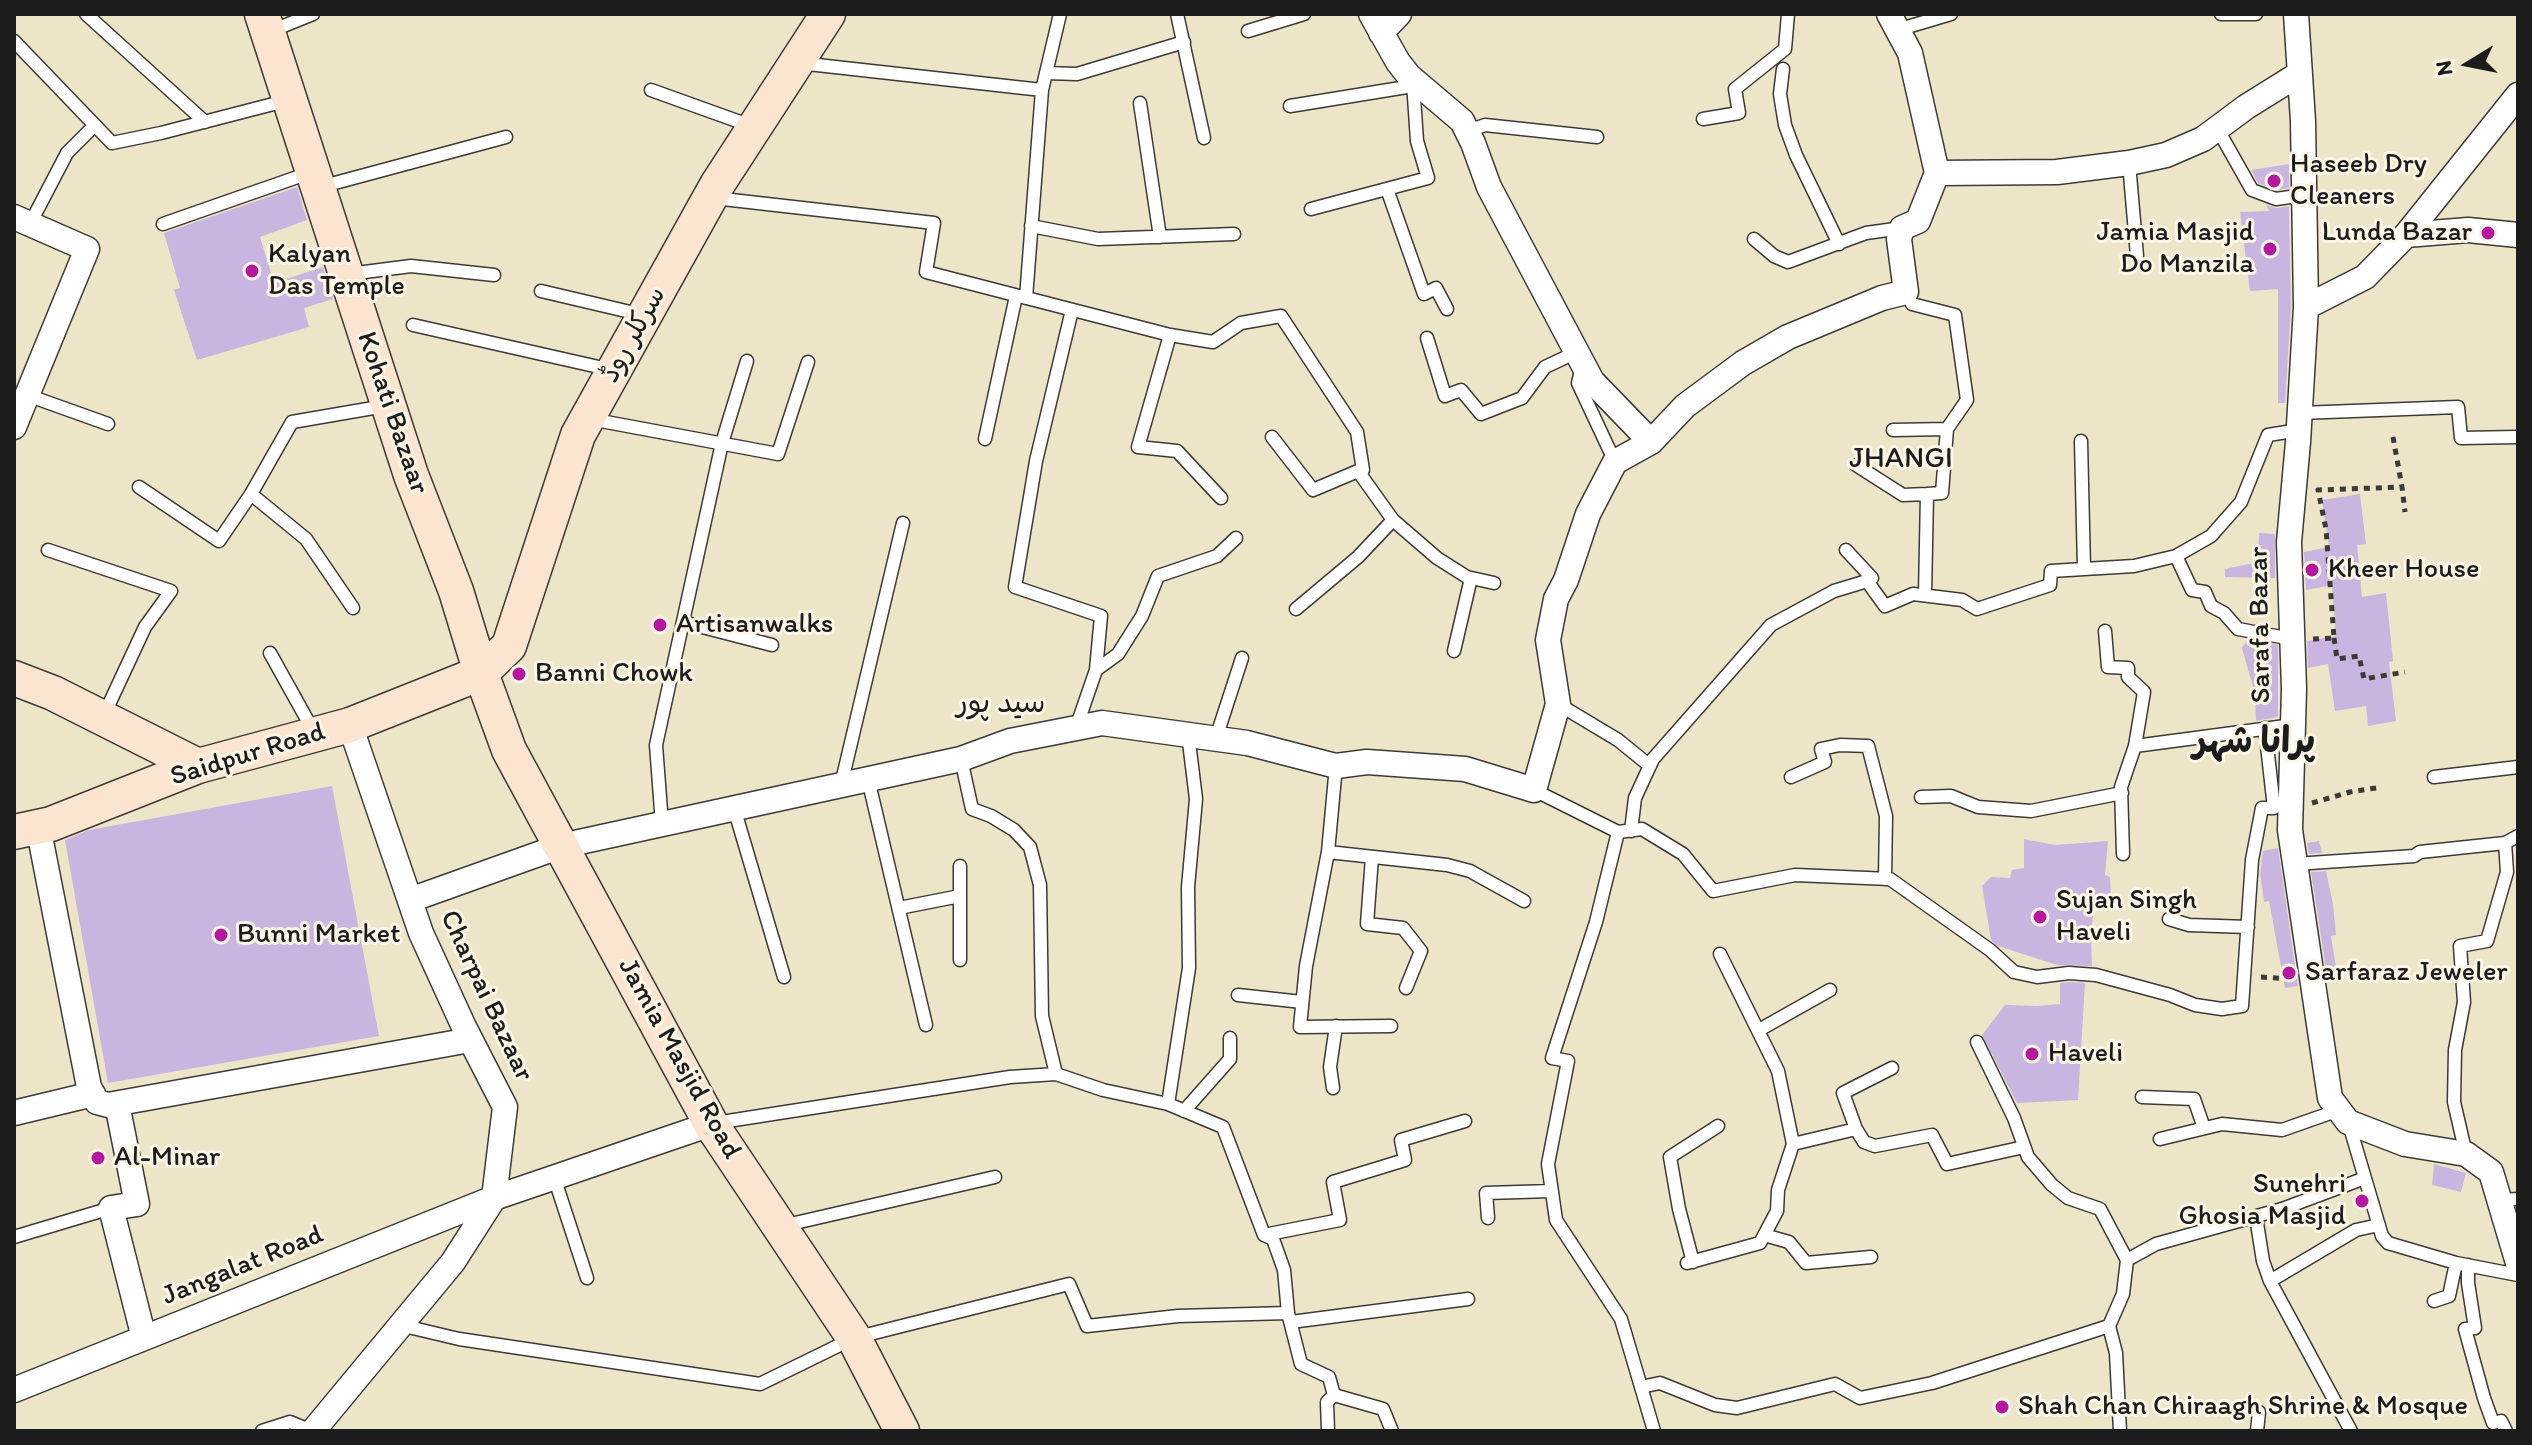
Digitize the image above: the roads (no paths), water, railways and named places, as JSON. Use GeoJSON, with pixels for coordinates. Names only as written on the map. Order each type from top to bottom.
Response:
{"type":"FeatureCollection","features":[{"type":"Feature","properties":{"kind":"street","name":"سرکلر روڈ"},"geometry":{"type":"LineString","coordinates":[[481,673],[509,646],[578,435],[710,197],[827,14]]}},
{"type":"Feature","properties":{"kind":"street"},"geometry":{"type":"LineString","coordinates":[[1399,14],[1376,23],[1398,62],[1413,83],[1462,121],[1489,187],[1592,381],[1651,442]]}},
{"type":"Feature","properties":{"kind":"street","name":"Sarafa Bazar"},"geometry":{"type":"LineString","coordinates":[[2296,14],[2306,307],[2289,542],[2293,725],[2290,830],[2330,1098],[2344,1116]]}},
{"type":"Feature","properties":{"kind":"street"},"geometry":{"type":"LineString","coordinates":[[410,900],[561,846],[961,759],[1010,741],[1102,723],[1247,743],[1336,766],[1367,762],[1465,769],[1534,790],[1558,704],[1548,640],[1556,599],[1566,580],[1588,514],[1615,462],[1651,442],[1685,406],[1743,363],[1799,332],[1882,298],[1906,292],[1899,256],[1902,228],[1918,221],[1937,173],[1910,53],[1893,22]]}},
{"type":"Feature","properties":{"kind":"street","name":"Kohati Bazaar"},"geometry":{"type":"LineString","coordinates":[[264,23],[411,475],[456,591],[481,673]]}},
{"type":"Feature","properties":{"kind":"street"},"geometry":{"type":"LineString","coordinates":[[1937,173],[2057,172],[2166,155],[2203,139],[2299,74]]}},
{"type":"Feature","properties":{"kind":"street"},"geometry":{"type":"LineString","coordinates":[[2306,307],[2365,277],[2406,235],[2518,95]]}},
{"type":"Feature","properties":{"kind":"street"},"geometry":{"type":"LineString","coordinates":[[14,427],[87,249],[22,220]]}},
{"type":"Feature","properties":{"kind":"street"},"geometry":{"type":"LineString","coordinates":[[2406,235],[2468,230],[2518,235]]}},
{"type":"Feature","properties":{"kind":"street","name":"Saidpur Road"},"geometry":{"type":"LineString","coordinates":[[34,827],[198,766],[350,725],[481,673]]}},
{"type":"Feature","properties":{"kind":"street","name":"Jamia Masjid Road"},"geometry":{"type":"LineString","coordinates":[[481,673],[509,750],[711,1124],[854,1338],[902,1431]]}},
{"type":"Feature","properties":{"kind":"street"},"geometry":{"type":"LineString","coordinates":[[14,678],[53,693],[198,766]]}},
{"type":"Feature","properties":{"kind":"street","name":"Charpai Bazaar"},"geometry":{"type":"LineString","coordinates":[[312,1431],[453,1262],[494,1198],[505,1107],[467,1034],[421,933],[350,725]]}},
{"type":"Feature","properties":{"kind":"street"},"geometry":{"type":"LineString","coordinates":[[34,827],[103,1093],[467,1034]]}},
{"type":"Feature","properties":{"kind":"street"},"geometry":{"type":"LineString","coordinates":[[34,827],[97,1102],[117,1104],[467,1034]]}},
{"type":"Feature","properties":{"kind":"street"},"geometry":{"type":"LineString","coordinates":[[14,1113],[93,1094]]}},
{"type":"Feature","properties":{"kind":"street"},"geometry":{"type":"LineString","coordinates":[[117,1104],[137,1204],[111,1208],[144,1338]]}},
{"type":"Feature","properties":{"kind":"street"},"geometry":{"type":"LineString","coordinates":[[2344,1116],[2405,1144],[2466,1154],[2491,1172],[2509,1200],[2518,1263]]}},
{"type":"Feature","properties":{"kind":"street","name":"Jangalat Road"},"geometry":{"type":"LineString","coordinates":[[14,1390],[494,1198],[711,1124]]}},
{"type":"Feature","properties":{"kind":"lane"},"geometry":{"type":"LineString","coordinates":[[86,14],[205,122]]}},
{"type":"Feature","properties":{"kind":"lane"},"geometry":{"type":"LineString","coordinates":[[264,23],[313,14]]}},
{"type":"Feature","properties":{"kind":"lane"},"geometry":{"type":"LineString","coordinates":[[985,439],[1021,297],[1031,226],[1042,90],[1060,14]]}},
{"type":"Feature","properties":{"kind":"lane"},"geometry":{"type":"LineString","coordinates":[[1177,14],[1204,138]]}},
{"type":"Feature","properties":{"kind":"lane"},"geometry":{"type":"LineString","coordinates":[[1248,31],[1304,14]]}},
{"type":"Feature","properties":{"kind":"lane"},"geometry":{"type":"LineString","coordinates":[[1703,119],[1739,113],[1735,89],[1785,49],[1788,14]]}},
{"type":"Feature","properties":{"kind":"lane"},"geometry":{"type":"LineString","coordinates":[[1893,22],[1951,14]]}},
{"type":"Feature","properties":{"kind":"lane"},"geometry":{"type":"LineString","coordinates":[[2221,14],[2256,14]]}},
{"type":"Feature","properties":{"kind":"lane"},"geometry":{"type":"LineString","coordinates":[[2284,14],[2296,14]]}},
{"type":"Feature","properties":{"kind":"lane"},"geometry":{"type":"LineString","coordinates":[[14,41],[112,143],[289,100]]}},
{"type":"Feature","properties":{"kind":"lane"},"geometry":{"type":"LineString","coordinates":[[1046,73],[1077,74],[1184,42]]}},
{"type":"Feature","properties":{"kind":"lane"},"geometry":{"type":"LineString","coordinates":[[796,62],[1042,90]]}},
{"type":"Feature","properties":{"kind":"lane"},"geometry":{"type":"LineString","coordinates":[[1783,69],[1780,94],[1785,125],[1839,244]]}},
{"type":"Feature","properties":{"kind":"lane"},"geometry":{"type":"LineString","coordinates":[[1290,106],[1413,83],[1417,141],[1428,178],[1311,209]]}},
{"type":"Feature","properties":{"kind":"lane"},"geometry":{"type":"LineString","coordinates":[[651,90],[754,127]]}},
{"type":"Feature","properties":{"kind":"lane"},"geometry":{"type":"LineString","coordinates":[[1140,103],[1160,237]]}},
{"type":"Feature","properties":{"kind":"lane"},"geometry":{"type":"LineString","coordinates":[[22,220],[67,153],[95,125]]}},
{"type":"Feature","properties":{"kind":"lane"},"geometry":{"type":"LineString","coordinates":[[1468,131],[1485,125],[1597,137]]}},
{"type":"Feature","properties":{"kind":"lane"},"geometry":{"type":"LineString","coordinates":[[2217,128],[2252,190],[2276,199],[2304,195]]}},
{"type":"Feature","properties":{"kind":"lane"},"geometry":{"type":"LineString","coordinates":[[163,224],[315,180],[506,137]]}},
{"type":"Feature","properties":{"kind":"lane"},"geometry":{"type":"LineString","coordinates":[[2129,163],[2137,256]]}},
{"type":"Feature","properties":{"kind":"lane"},"geometry":{"type":"LineString","coordinates":[[1387,189],[1424,294],[1436,288],[1447,309]]}},
{"type":"Feature","properties":{"kind":"lane"},"geometry":{"type":"LineString","coordinates":[[710,197],[934,223],[926,272],[1170,335],[1213,342],[1241,323],[1281,316],[1357,432],[1363,470],[1313,490],[1272,437]]}},
{"type":"Feature","properties":{"kind":"lane"},"geometry":{"type":"LineString","coordinates":[[1031,226],[1098,239],[1234,234]]}},
{"type":"Feature","properties":{"kind":"lane"},"geometry":{"type":"LineString","coordinates":[[1754,239],[1774,256],[1788,262],[1866,233],[1902,228]]}},
{"type":"Feature","properties":{"kind":"lane"},"geometry":{"type":"LineString","coordinates":[[345,274],[411,266],[494,275]]}},
{"type":"Feature","properties":{"kind":"lane"},"geometry":{"type":"LineString","coordinates":[[541,291],[645,315]]}},
{"type":"Feature","properties":{"kind":"lane"},"geometry":{"type":"LineString","coordinates":[[1856,465],[1903,495],[1942,493],[1947,429],[1967,400],[1955,315],[1912,304],[1906,292]]}},
{"type":"Feature","properties":{"kind":"lane"},"geometry":{"type":"LineString","coordinates":[[1072,310],[1036,461],[1015,587],[1101,616],[1096,670],[1076,728]]}},
{"type":"Feature","properties":{"kind":"lane"},"geometry":{"type":"LineString","coordinates":[[413,325],[614,370]]}},
{"type":"Feature","properties":{"kind":"lane"},"geometry":{"type":"LineString","coordinates":[[1170,335],[1138,447],[1177,451],[1221,498]]}},
{"type":"Feature","properties":{"kind":"lane"},"geometry":{"type":"LineString","coordinates":[[1427,338],[1445,396],[1461,390],[1481,414],[1522,398],[1545,367],[1580,358],[1578,383],[1615,462]]}},
{"type":"Feature","properties":{"kind":"lane"},"geometry":{"type":"LineString","coordinates":[[662,824],[656,745],[722,443],[747,361]]}},
{"type":"Feature","properties":{"kind":"lane"},"geometry":{"type":"LineString","coordinates":[[587,419],[778,454],[808,362]]}},
{"type":"Feature","properties":{"kind":"lane"},"geometry":{"type":"LineString","coordinates":[[27,395],[108,424]]}},
{"type":"Feature","properties":{"kind":"lane"},"geometry":{"type":"LineString","coordinates":[[139,487],[219,541],[251,494],[292,422],[389,406]]}},
{"type":"Feature","properties":{"kind":"lane"},"geometry":{"type":"LineString","coordinates":[[1867,581],[1885,606],[1913,594],[1962,600],[1977,609],[2050,585],[2051,571],[2134,566],[2176,556],[2211,536],[2241,502],[2268,435],[2300,421],[2458,407],[2461,438],[2518,437]]}},
{"type":"Feature","properties":{"kind":"lane"},"geometry":{"type":"LineString","coordinates":[[1893,430],[1947,429]]}},
{"type":"Feature","properties":{"kind":"lane"},"geometry":{"type":"LineString","coordinates":[[2081,441],[2084,569]]}},
{"type":"Feature","properties":{"kind":"lane"},"geometry":{"type":"LineString","coordinates":[[1358,471],[1393,520],[1437,558],[1471,578],[1494,583]]}},
{"type":"Feature","properties":{"kind":"lane"},"geometry":{"type":"LineString","coordinates":[[251,494],[306,539],[353,608]]}},
{"type":"Feature","properties":{"kind":"lane"},"geometry":{"type":"LineString","coordinates":[[1925,595],[1927,494]]}},
{"type":"Feature","properties":{"kind":"lane"},"geometry":{"type":"LineString","coordinates":[[1296,609],[1358,557],[1393,520]]}},
{"type":"Feature","properties":{"kind":"lane"},"geometry":{"type":"LineString","coordinates":[[841,785],[903,523]]}},
{"type":"Feature","properties":{"kind":"lane"},"geometry":{"type":"LineString","coordinates":[[1096,670],[1118,654],[1142,616],[1158,576],[1217,556],[1236,538]]}},
{"type":"Feature","properties":{"kind":"lane"},"geometry":{"type":"LineString","coordinates":[[48,550],[171,591],[145,627],[103,718]]}},
{"type":"Feature","properties":{"kind":"lane"},"geometry":{"type":"LineString","coordinates":[[1654,1431],[1621,1319],[1556,1220],[1548,1164],[1568,1061],[1552,1058],[1635,798],[1650,766],[1771,625],[1834,591],[1872,578],[1846,550]]}},
{"type":"Feature","properties":{"kind":"lane"},"geometry":{"type":"LineString","coordinates":[[2176,556],[2192,590],[2205,592],[2211,606],[2224,613],[2238,629],[2292,639]]}},
{"type":"Feature","properties":{"kind":"lane"},"geometry":{"type":"LineString","coordinates":[[1454,651],[1471,578]]}},
{"type":"Feature","properties":{"kind":"lane"},"geometry":{"type":"LineString","coordinates":[[683,622],[772,645]]}},
{"type":"Feature","properties":{"kind":"lane"},"geometry":{"type":"LineString","coordinates":[[2105,631],[2108,667],[2128,668],[2128,677],[2144,692],[2135,746],[2122,793],[2123,854]]}},
{"type":"Feature","properties":{"kind":"lane"},"geometry":{"type":"LineString","coordinates":[[270,653],[316,734]]}},
{"type":"Feature","properties":{"kind":"lane"},"geometry":{"type":"LineString","coordinates":[[1216,738],[1242,658]]}},
{"type":"Feature","properties":{"kind":"lane"},"geometry":{"type":"LineString","coordinates":[[1558,704],[1618,740],[1650,766]]}},
{"type":"Feature","properties":{"kind":"lane"},"geometry":{"type":"LineString","coordinates":[[2135,746],[2293,725]]}},
{"type":"Feature","properties":{"kind":"lane"},"geometry":{"type":"LineString","coordinates":[[1534,790],[1624,831],[1642,829],[1683,854],[1713,891],[1795,875],[1890,879],[1990,950],[2014,972],[2037,977],[2069,973],[2096,975],[2195,1005],[2222,1009],[2242,1006],[2252,860],[2262,808],[2274,808],[2265,728]]}},
{"type":"Feature","properties":{"kind":"lane"},"geometry":{"type":"LineString","coordinates":[[1168,1104],[1189,968],[1188,887],[1196,799],[1188,734]]}},
{"type":"Feature","properties":{"kind":"lane"},"geometry":{"type":"LineString","coordinates":[[1791,777],[1825,762],[1821,749],[1840,745],[1868,746],[1886,816],[1885,879]]}},
{"type":"Feature","properties":{"kind":"lane"},"geometry":{"type":"LineString","coordinates":[[961,759],[972,809],[1014,830],[1030,847],[1040,885],[1042,1016],[1056,1074]]}},
{"type":"Feature","properties":{"kind":"lane"},"geometry":{"type":"LineString","coordinates":[[1336,766],[1328,852],[1306,966],[1300,1027],[1391,1026]]}},
{"type":"Feature","properties":{"kind":"lane"},"geometry":{"type":"LineString","coordinates":[[2434,777],[2518,767]]}},
{"type":"Feature","properties":{"kind":"lane"},"geometry":{"type":"LineString","coordinates":[[868,779],[926,1025]]}},
{"type":"Feature","properties":{"kind":"lane"},"geometry":{"type":"LineString","coordinates":[[1921,797],[1951,796],[1978,807],[2031,811],[2122,793]]}},
{"type":"Feature","properties":{"kind":"lane"},"geometry":{"type":"LineString","coordinates":[[734,808],[784,977]]}},
{"type":"Feature","properties":{"kind":"lane"},"geometry":{"type":"LineString","coordinates":[[2295,864],[2414,856],[2420,852],[2505,843],[2518,836]]}},
{"type":"Feature","properties":{"kind":"lane"},"geometry":{"type":"LineString","coordinates":[[2466,1154],[2454,1102],[2455,1050],[2464,1002],[2460,946],[2487,941],[2507,872],[2505,843]]}},
{"type":"Feature","properties":{"kind":"lane"},"geometry":{"type":"LineString","coordinates":[[1328,852],[1447,865],[1470,871],[1524,901]]}},
{"type":"Feature","properties":{"kind":"lane"},"geometry":{"type":"LineString","coordinates":[[1372,857],[1367,924],[1403,928],[1421,951],[1406,988]]}},
{"type":"Feature","properties":{"kind":"lane"},"geometry":{"type":"LineString","coordinates":[[960,866],[960,960]]}},
{"type":"Feature","properties":{"kind":"lane"},"geometry":{"type":"LineString","coordinates":[[899,908],[960,896]]}},
{"type":"Feature","properties":{"kind":"lane"},"geometry":{"type":"LineString","coordinates":[[2169,919],[2189,925],[2248,927]]}},
{"type":"Feature","properties":{"kind":"lane"},"geometry":{"type":"LineString","coordinates":[[1718,1126],[1670,1157],[1690,1262],[1760,1243],[1777,1211],[1778,1190],[1793,1144],[1778,1071],[1720,954]]}},
{"type":"Feature","properties":{"kind":"lane"},"geometry":{"type":"LineString","coordinates":[[1759,1030],[1830,990]]}},
{"type":"Feature","properties":{"kind":"lane"},"geometry":{"type":"LineString","coordinates":[[1238,995],[1302,1002]]}},
{"type":"Feature","properties":{"kind":"lane"},"geometry":{"type":"LineString","coordinates":[[1333,1088],[1330,1067],[1336,1026]]}},
{"type":"Feature","properties":{"kind":"lane"},"geometry":{"type":"LineString","coordinates":[[1184,1111],[1230,1059],[1230,1038]]}},
{"type":"Feature","properties":{"kind":"lane"},"geometry":{"type":"LineString","coordinates":[[1977,1042],[2014,1118],[2028,1157],[2060,1191],[2086,1206],[2100,1209],[2127,1260],[2123,1294],[2109,1326],[2116,1353],[2120,1431]]}},
{"type":"Feature","properties":{"kind":"lane"},"geometry":{"type":"LineString","coordinates":[[1892,1068],[1843,1093],[1864,1142],[1875,1146],[1932,1135],[1947,1164],[2024,1147]]}},
{"type":"Feature","properties":{"kind":"lane"},"geometry":{"type":"LineString","coordinates":[[711,1124],[1010,1077],[1056,1074],[1103,1090],[1168,1104],[1223,1127],[1264,1235],[1273,1239],[1284,1270],[1289,1317],[1301,1364],[1329,1377],[1334,1395]]}},
{"type":"Feature","properties":{"kind":"lane"},"geometry":{"type":"LineString","coordinates":[[2142,1097],[2194,1099],[2204,1128]]}},
{"type":"Feature","properties":{"kind":"lane"},"geometry":{"type":"LineString","coordinates":[[2160,1139],[2222,1124],[2282,1130],[2344,1116],[2382,1236],[2395,1247],[2518,1275]]}},
{"type":"Feature","properties":{"kind":"lane"},"geometry":{"type":"LineString","coordinates":[[1264,1235],[1340,1220],[1333,1182],[1405,1160],[1401,1140],[1465,1121]]}},
{"type":"Feature","properties":{"kind":"lane"},"geometry":{"type":"LineString","coordinates":[[1793,1144],[1856,1129]]}},
{"type":"Feature","properties":{"kind":"lane"},"geometry":{"type":"LineString","coordinates":[[554,1177],[587,1278]]}},
{"type":"Feature","properties":{"kind":"lane"},"geometry":{"type":"LineString","coordinates":[[779,1227],[995,1177]]}},
{"type":"Feature","properties":{"kind":"lane"},"geometry":{"type":"LineString","coordinates":[[2127,1260],[2156,1244],[2256,1217],[2325,1195],[2365,1178]]}},
{"type":"Feature","properties":{"kind":"lane"},"geometry":{"type":"LineString","coordinates":[[1488,1218],[1486,1193],[1552,1191]]}},
{"type":"Feature","properties":{"kind":"lane"},"geometry":{"type":"LineString","coordinates":[[14,1237],[111,1208]]}},
{"type":"Feature","properties":{"kind":"lane"},"geometry":{"type":"LineString","coordinates":[[2256,1217],[2263,1261],[2270,1281],[2351,1431]]}},
{"type":"Feature","properties":{"kind":"lane"},"geometry":{"type":"LineString","coordinates":[[2270,1281],[2356,1230],[2379,1225]]}},
{"type":"Feature","properties":{"kind":"lane"},"geometry":{"type":"LineString","coordinates":[[1764,1235],[1789,1242],[1806,1263],[1871,1257]]}},
{"type":"Feature","properties":{"kind":"lane"},"geometry":{"type":"LineString","coordinates":[[2434,1301],[2449,1296],[2462,1264]]}},
{"type":"Feature","properties":{"kind":"lane"},"geometry":{"type":"LineString","coordinates":[[2462,1264],[2475,1328],[2465,1329],[2493,1423],[2501,1421],[2506,1431]]}},
{"type":"Feature","properties":{"kind":"lane"},"geometry":{"type":"LineString","coordinates":[[400,1325],[459,1339],[760,1384],[854,1338],[1069,1284],[1087,1326],[1178,1316],[1289,1317],[1468,1299]]}},
{"type":"Feature","properties":{"kind":"lane"},"geometry":{"type":"LineString","coordinates":[[1641,1387],[1660,1383],[1715,1405],[1737,1408],[1835,1384],[1860,1398],[1932,1383],[2109,1326]]}},
{"type":"Feature","properties":{"kind":"lane"},"geometry":{"type":"LineString","coordinates":[[1328,1431],[1327,1402],[1334,1395]]}},
{"type":"Feature","properties":{"kind":"lane"},"geometry":{"type":"LineString","coordinates":[[1334,1395],[1383,1409],[1392,1431]]}},
{"type":"Feature","properties":{"kind":"lane"},"geometry":{"type":"LineString","coordinates":[[2257,1431],[2259,1412]]}},
{"type":"Feature","properties":{"kind":"lane"},"geometry":{"type":"LineString","coordinates":[[262,1431],[290,1422],[312,1431]]}},
{"type":"Feature","properties":{"kind":"place","name":"Haseeb Dry Cleaners"},"geometry":{"type":"Point","coordinates":[2274,181]}},
{"type":"Feature","properties":{"kind":"place","name":"Lunda Bazar"},"geometry":{"type":"Point","coordinates":[2488,233]}},
{"type":"Feature","properties":{"kind":"place","name":"Jamia Masjid Do Manzila"},"geometry":{"type":"Point","coordinates":[2270,249]}},
{"type":"Feature","properties":{"kind":"place","name":"Kalyan Das Temple"},"geometry":{"type":"Point","coordinates":[252,271]}},
{"type":"Feature","properties":{"kind":"place","name":"Kheer House"},"geometry":{"type":"Point","coordinates":[2312,570]}},
{"type":"Feature","properties":{"kind":"place","name":"Artisanwalks"},"geometry":{"type":"Point","coordinates":[660,625]}},
{"type":"Feature","properties":{"kind":"place","name":"Banni Chowk"},"geometry":{"type":"Point","coordinates":[519,674]}},
{"type":"Feature","properties":{"kind":"place","name":"Sujan Singh Haveli"},"geometry":{"type":"Point","coordinates":[2040,917]}},
{"type":"Feature","properties":{"kind":"place","name":"Bunni Market"},"geometry":{"type":"Point","coordinates":[221,935]}},
{"type":"Feature","properties":{"kind":"place","name":"Sarfaraz Jeweler"},"geometry":{"type":"Point","coordinates":[2289,973]}},
{"type":"Feature","properties":{"kind":"place","name":"Haveli"},"geometry":{"type":"Point","coordinates":[2032,1054]}},
{"type":"Feature","properties":{"kind":"place","name":"Al-Minar"},"geometry":{"type":"Point","coordinates":[98,1158]}},
{"type":"Feature","properties":{"kind":"place","name":"Sunehri Ghosia Masjid"},"geometry":{"type":"Point","coordinates":[2362,1201]}},
{"type":"Feature","properties":{"kind":"place","name":"Shah Chan Chiraagh Shrine & Mosque"},"geometry":{"type":"Point","coordinates":[2002,1407]}},
{"type":"Feature","properties":{"kind":"district","name":"JHANGI"},"geometry":{"type":"Point","coordinates":[1901,459]}},
{"type":"Feature","properties":{"kind":"district","name":"سید پور"},"geometry":{"type":"Point","coordinates":[1001,704]}},
{"type":"Feature","properties":{"kind":"district","name":"پرانا شہر"},"geometry":{"type":"Point","coordinates":[2254,743]}}]}
